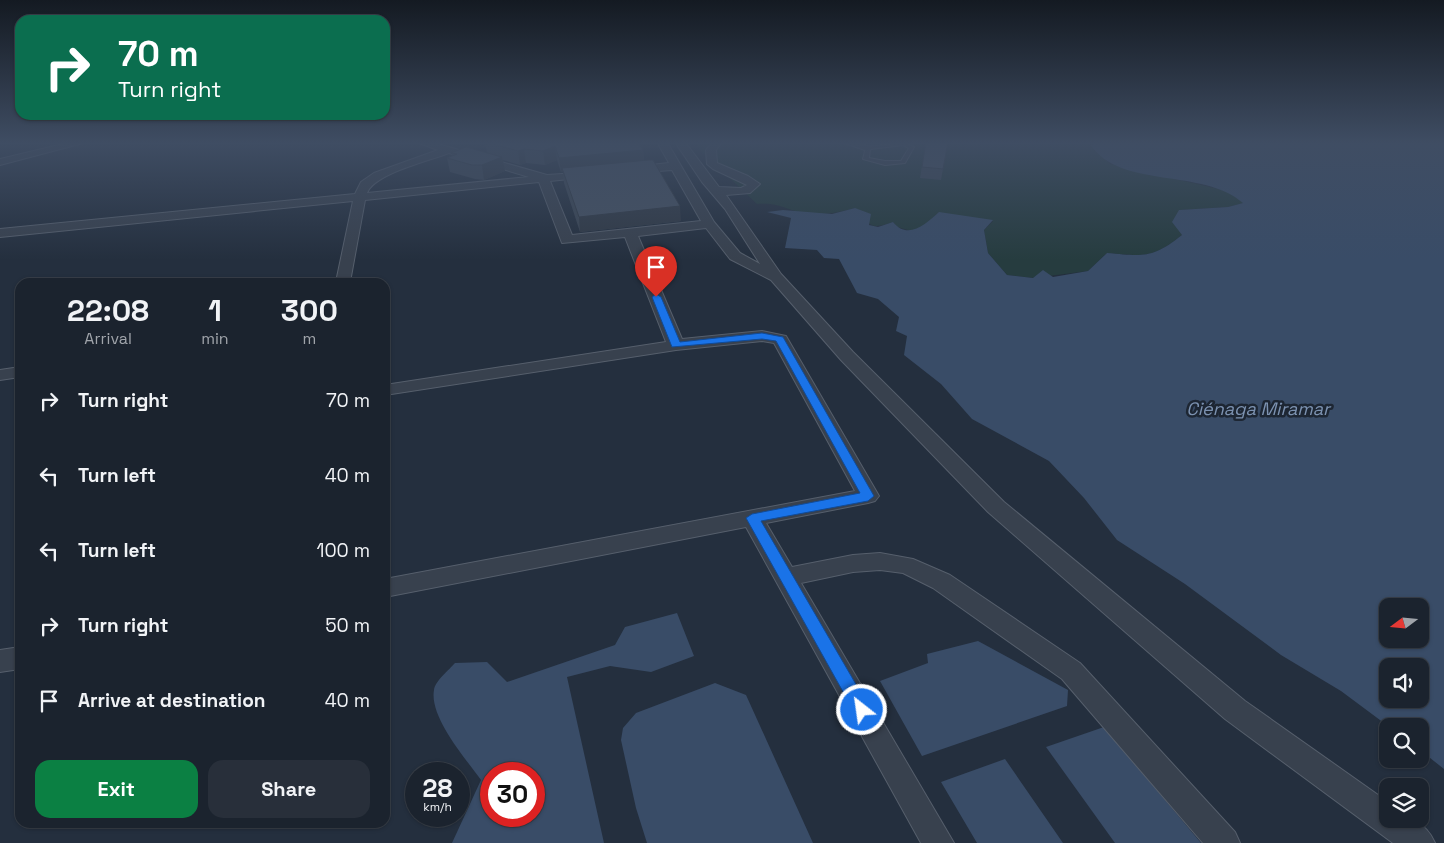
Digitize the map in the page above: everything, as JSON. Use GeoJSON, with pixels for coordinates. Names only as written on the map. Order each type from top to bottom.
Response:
{"type":"FeatureCollection","features":[{"type":"Feature","properties":{"kind":"street"},"geometry":{"type":"LineString","coordinates":[[344,278],[360,196],[365,184],[369,181]]}},
{"type":"Feature","properties":{"kind":"street"},"geometry":{"type":"LineString","coordinates":[[0,232],[501,181]]}},
{"type":"Feature","properties":{"kind":"street"},"geometry":{"type":"LineString","coordinates":[[545,181],[567,240],[709,224]]}},
{"type":"Feature","properties":{"kind":"street"},"geometry":{"type":"LineString","coordinates":[[685,181],[709,224],[735,256],[776,277]]}},
{"type":"Feature","properties":{"kind":"street"},"geometry":{"type":"LineString","coordinates":[[707,181],[730,207],[776,277],[847,356],[996,507],[1235,710],[1419,843]]}},
{"type":"Feature","properties":{"kind":"street"},"geometry":{"type":"LineString","coordinates":[[710,185],[726,181]]}},
{"type":"Feature","properties":{"kind":"street"},"geometry":{"type":"LineString","coordinates":[[710,185],[734,192],[751,188],[754,184],[750,181]]}},
{"type":"Feature","properties":{"kind":"street"},"geometry":{"type":"LineString","coordinates":[[630,233],[676,345]]}},
{"type":"Feature","properties":{"kind":"street"},"geometry":{"type":"LineString","coordinates":[[390,389],[676,345],[762,336],[780,339],[868,496],[390,587]]}},
{"type":"Feature","properties":{"kind":"street"},"geometry":{"type":"LineString","coordinates":[[0,375],[15,373]]}},
{"type":"Feature","properties":{"kind":"street"},"geometry":{"type":"LineString","coordinates":[[752,518],[938,843]]}},
{"type":"Feature","properties":{"kind":"street"},"geometry":{"type":"LineString","coordinates":[[786,577],[827,568],[892,562],[918,570],[944,583],[1049,653],[1071,671],[1224,843]]}},
{"type":"Feature","properties":{"kind":"street"},"geometry":{"type":"LineString","coordinates":[[0,661],[15,659]]}},
{"type":"Feature","properties":{"kind":"green space"},"geometry":{"type":"Polygon","coordinates":[[[733,181],[1185,181],[1227,191],[1244,203],[1228,207],[1179,210],[1182,235],[1155,252],[1139,255],[1107,253],[1088,271],[1033,278],[1007,275],[988,253],[984,230],[993,221],[923,227],[912,231],[897,227],[893,222],[879,226],[871,225],[855,208],[833,213],[809,214],[772,204],[757,204],[733,181]]]}},
{"type":"Feature","properties":{"kind":"water","name":"Ciénaga Miramar"},"geometry":{"type":"Polygon","coordinates":[[[1187,181],[1444,181],[1444,769],[1429,757],[1429,718],[1379,719],[1341,691],[1281,655],[1185,584],[1117,540],[1084,498],[1049,461],[972,419],[941,384],[904,355],[907,336],[896,331],[899,317],[878,299],[857,293],[839,259],[824,258],[817,250],[785,248],[791,218],[767,212],[783,210],[832,214],[855,208],[871,214],[869,225],[878,227],[893,222],[905,230],[911,230],[923,225],[939,212],[993,220],[984,230],[988,253],[1007,275],[1033,278],[1043,270],[1053,277],[1088,271],[1107,253],[1139,255],[1155,252],[1182,235],[1172,222],[1179,210],[1228,207],[1243,203],[1226,192],[1207,185],[1187,181]]]}},
{"type":"Feature","properties":{"kind":"water"},"geometry":{"type":"Polygon","coordinates":[[[677,613],[694,656],[651,672],[610,666],[567,677],[604,843],[452,843],[459,827],[470,827],[470,804],[480,782],[480,827],[545,827],[545,762],[480,762],[480,779],[470,765],[470,762],[468,762],[450,737],[437,712],[434,690],[440,679],[455,663],[487,662],[507,682],[615,645],[625,627],[677,613]]]}},
{"type":"Feature","properties":{"kind":"water"},"geometry":{"type":"Polygon","coordinates":[[[978,641],[1068,690],[1067,706],[922,756],[880,681],[928,663],[927,654],[978,641]]]}},
{"type":"Feature","properties":{"kind":"water"},"geometry":{"type":"Polygon","coordinates":[[[715,683],[746,695],[813,843],[647,843],[636,808],[621,740],[623,728],[636,713],[715,683]]]}},
{"type":"Feature","properties":{"kind":"water"},"geometry":{"type":"Polygon","coordinates":[[[1104,727],[1201,843],[1115,843],[1046,747],[1104,727]]]}},
{"type":"Feature","properties":{"kind":"water"},"geometry":{"type":"Polygon","coordinates":[[[1005,759],[1063,843],[977,843],[941,782],[1005,759]]]}},
{"type":"Feature","properties":{"kind":"building"},"geometry":{"type":"Polygon","coordinates":[[[567,181],[666,181],[680,206],[579,217],[567,181]]]}},
{"type":"Feature","properties":{"kind":"route"},"geometry":{"type":"LineString","coordinates":[[656,297],[676,345],[762,336],[780,339],[868,496],[752,518],[862,710]]}}]}
